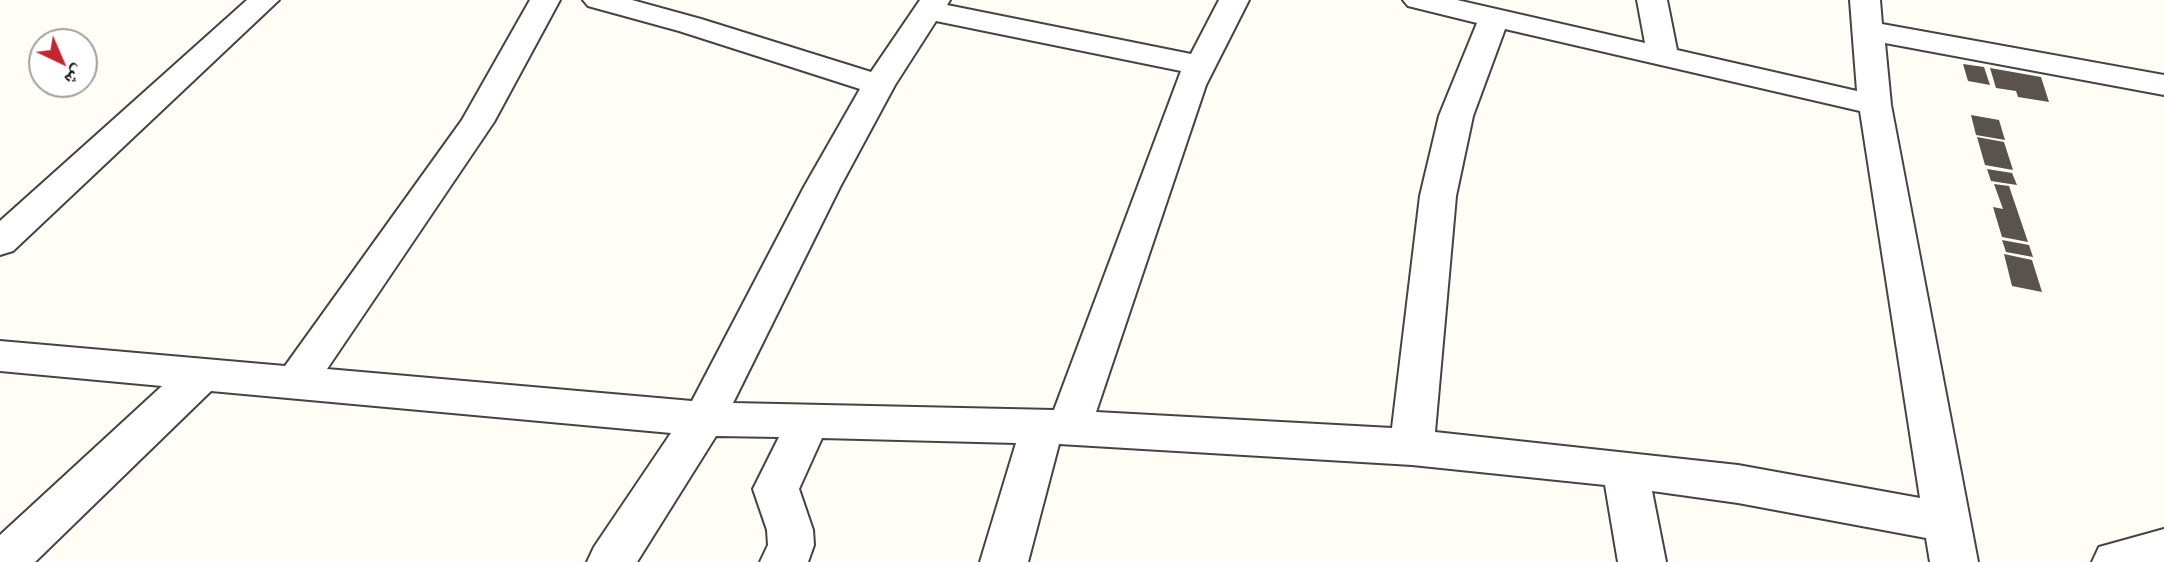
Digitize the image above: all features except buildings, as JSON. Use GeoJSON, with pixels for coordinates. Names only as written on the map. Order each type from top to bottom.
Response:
{"type":"FeatureCollection","features":[{"type":"Feature","properties":{"kind":"street"},"geometry":{"type":"LineString","coordinates":[[0,242],[264,0]]}},
{"type":"Feature","properties":{"kind":"street"},"geometry":{"type":"LineString","coordinates":[[297,381],[477,122],[545,0]]}},
{"type":"Feature","properties":{"kind":"street"},"geometry":{"type":"LineString","coordinates":[[598,0],[690,25],[879,85]]}},
{"type":"Feature","properties":{"kind":"street"},"geometry":{"type":"LineString","coordinates":[[1004,562],[1199,65],[1234,0]]}},
{"type":"Feature","properties":{"kind":"street"},"geometry":{"type":"LineString","coordinates":[[1419,0],[1875,105]]}},
{"type":"Feature","properties":{"kind":"street"},"geometry":{"type":"LineString","coordinates":[[1652,0],[1663,57]]}},
{"type":"Feature","properties":{"kind":"street"},"geometry":{"type":"LineString","coordinates":[[611,562],[704,419],[822,187],[879,85],[931,5],[1199,65]]}},
{"type":"Feature","properties":{"kind":"street"},"geometry":{"type":"LineString","coordinates":[[0,356],[704,419],[1055,427],[1412,447],[1625,469],[1738,484],[1950,542],[1875,105],[1866,15],[2164,85]]}},
{"type":"Feature","properties":{"kind":"street"},"geometry":{"type":"LineString","coordinates":[[1412,447],[1438,196],[1456,116],[1494,18]]}},
{"type":"Feature","properties":{"kind":"street"},"geometry":{"type":"LineString","coordinates":[[3,562],[202,374]]}},
{"type":"Feature","properties":{"kind":"street"},"geometry":{"type":"LineString","coordinates":[[784,562],[791,545],[790,530],[776,489],[808,422]]}},
{"type":"Feature","properties":{"kind":"street"},"geometry":{"type":"LineString","coordinates":[[1625,469],[1642,562]]}},
{"type":"Feature","properties":{"kind":"street"},"geometry":{"type":"LineString","coordinates":[[2116,562],[2164,549]]}}]}
